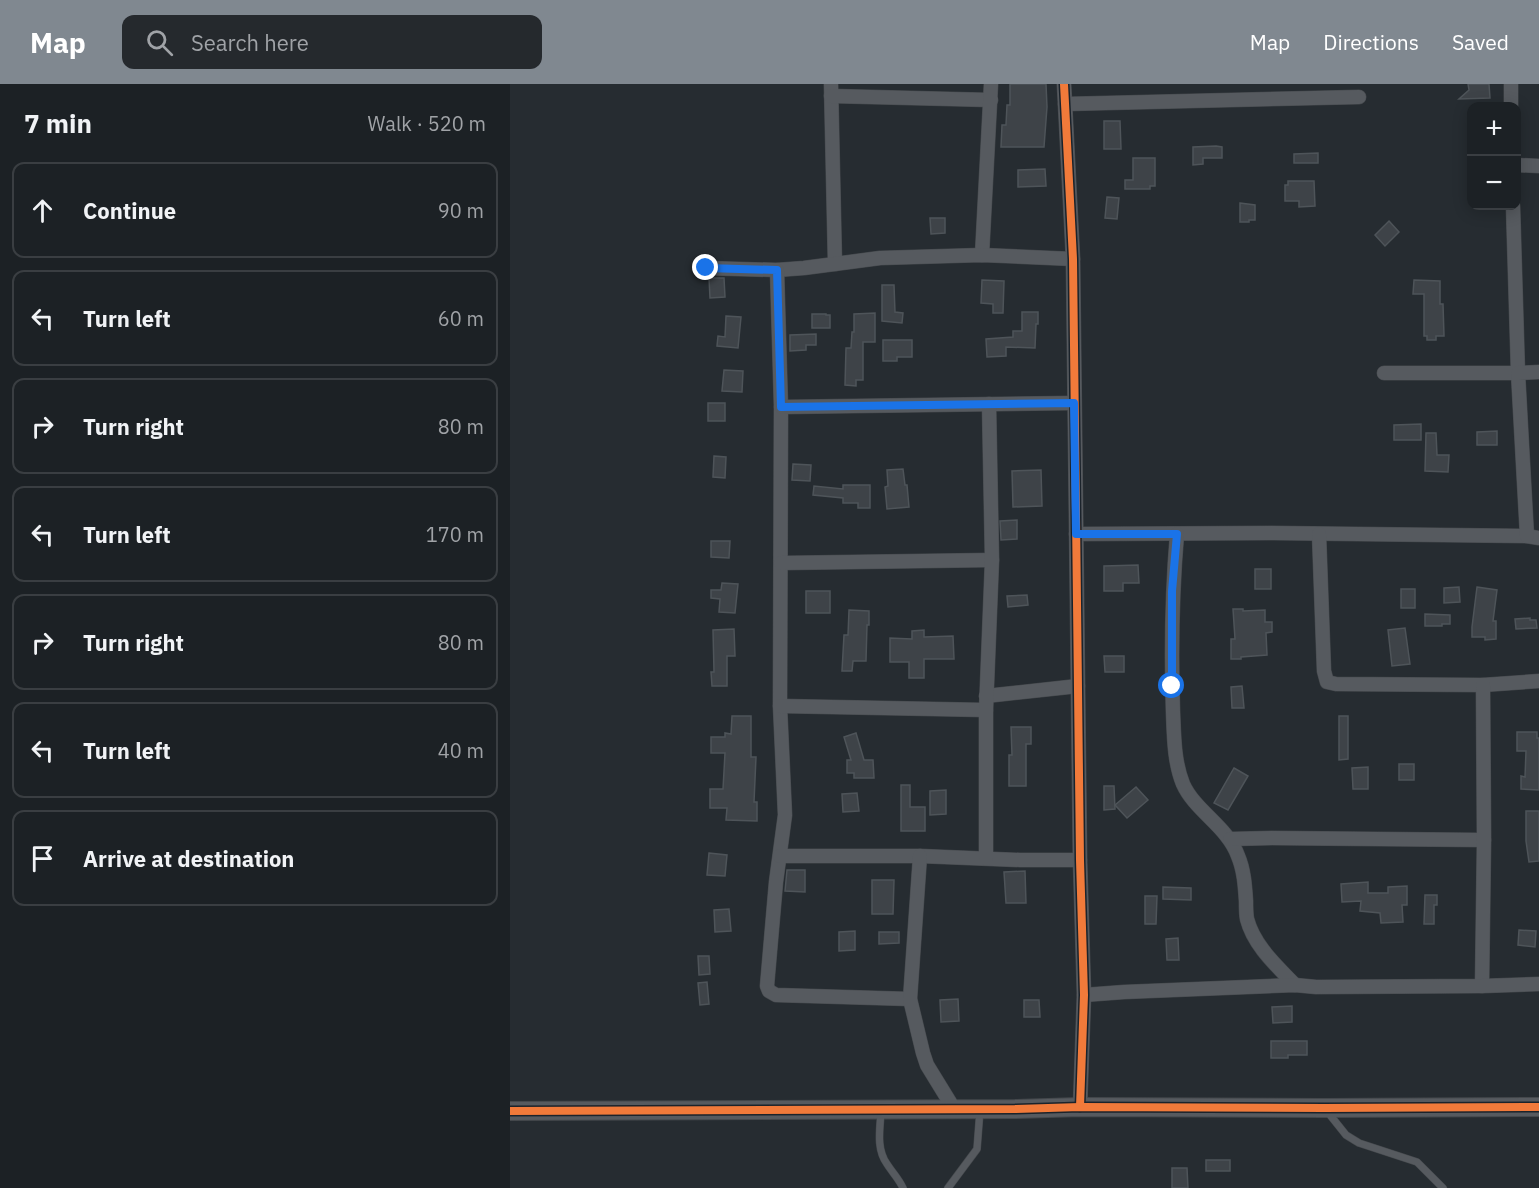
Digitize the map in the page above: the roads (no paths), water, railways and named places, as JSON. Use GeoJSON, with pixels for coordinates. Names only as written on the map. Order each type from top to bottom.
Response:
{"type":"FeatureCollection","features":[{"type":"Feature","properties":{"kind":"street"},"geometry":{"type":"LineString","coordinates":[[982,255],[991,84]]}},
{"type":"Feature","properties":{"kind":"street"},"geometry":{"type":"LineString","coordinates":[[1065,84],[1072,259],[1084,995],[1080,1107]]}},
{"type":"Feature","properties":{"kind":"street"},"geometry":{"type":"LineString","coordinates":[[1511,84],[1511,102]]}},
{"type":"Feature","properties":{"kind":"street"},"geometry":{"type":"LineString","coordinates":[[835,264],[831,90],[991,100]]}},
{"type":"Feature","properties":{"kind":"street"},"geometry":{"type":"LineString","coordinates":[[1065,104],[1359,97]]}},
{"type":"Feature","properties":{"kind":"street"},"geometry":{"type":"LineString","coordinates":[[1521,165],[1539,166]]}},
{"type":"Feature","properties":{"kind":"street"},"geometry":{"type":"LineString","coordinates":[[1076,534],[1533,537],[1518,373],[1513,210]]}},
{"type":"Feature","properties":{"kind":"street"},"geometry":{"type":"LineString","coordinates":[[706,268],[777,270],[880,258],[982,255],[1072,259]]}},
{"type":"Feature","properties":{"kind":"street"},"geometry":{"type":"LineString","coordinates":[[777,270],[781,407],[780,706],[785,802],[766,980],[769,991],[776,995],[910,999]]}},
{"type":"Feature","properties":{"kind":"street"},"geometry":{"type":"LineString","coordinates":[[1384,373],[1539,372]]}},
{"type":"Feature","properties":{"kind":"street"},"geometry":{"type":"LineString","coordinates":[[781,407],[1074,403]]}},
{"type":"Feature","properties":{"kind":"street"},"geometry":{"type":"LineString","coordinates":[[986,858],[986,703],[992,560],[988,404]]}},
{"type":"Feature","properties":{"kind":"street"},"geometry":{"type":"LineString","coordinates":[[1177,534],[1172,591],[1171,657],[1177,763],[1185,788],[1230,839],[1238,854],[1242,868],[1247,920],[1259,946],[1295,985]]}},
{"type":"Feature","properties":{"kind":"street"},"geometry":{"type":"LineString","coordinates":[[1319,534],[1324,671],[1327,682],[1336,684],[1483,685],[1539,681]]}},
{"type":"Feature","properties":{"kind":"street"},"geometry":{"type":"LineString","coordinates":[[781,562],[992,560]]}},
{"type":"Feature","properties":{"kind":"street"},"geometry":{"type":"LineString","coordinates":[[1482,986],[1483,685]]}},
{"type":"Feature","properties":{"kind":"street"},"geometry":{"type":"LineString","coordinates":[[780,706],[986,703],[1078,686]]}},
{"type":"Feature","properties":{"kind":"street"},"geometry":{"type":"LineString","coordinates":[[1230,839],[1484,840]]}},
{"type":"Feature","properties":{"kind":"street"},"geometry":{"type":"LineString","coordinates":[[780,856],[920,856],[1080,860]]}},
{"type":"Feature","properties":{"kind":"street"},"geometry":{"type":"LineString","coordinates":[[920,856],[910,999],[922,1053],[954,1109]]}},
{"type":"Feature","properties":{"kind":"street"},"geometry":{"type":"LineString","coordinates":[[1084,995],[1295,985],[1316,987],[1539,984]]}},
{"type":"Feature","properties":{"kind":"street"},"geometry":{"type":"LineString","coordinates":[[510,1111],[1539,1107]]}},
{"type":"Feature","properties":{"kind":"lane"},"geometry":{"type":"LineString","coordinates":[[1324,1108],[1346,1135],[1359,1143],[1417,1162],[1443,1188]]}},
{"type":"Feature","properties":{"kind":"lane"},"geometry":{"type":"LineString","coordinates":[[948,1188],[977,1149],[980,1109]]}},
{"type":"Feature","properties":{"kind":"lane"},"geometry":{"type":"LineString","coordinates":[[881,1110],[882,1154],[885,1163],[903,1188]]}}]}
